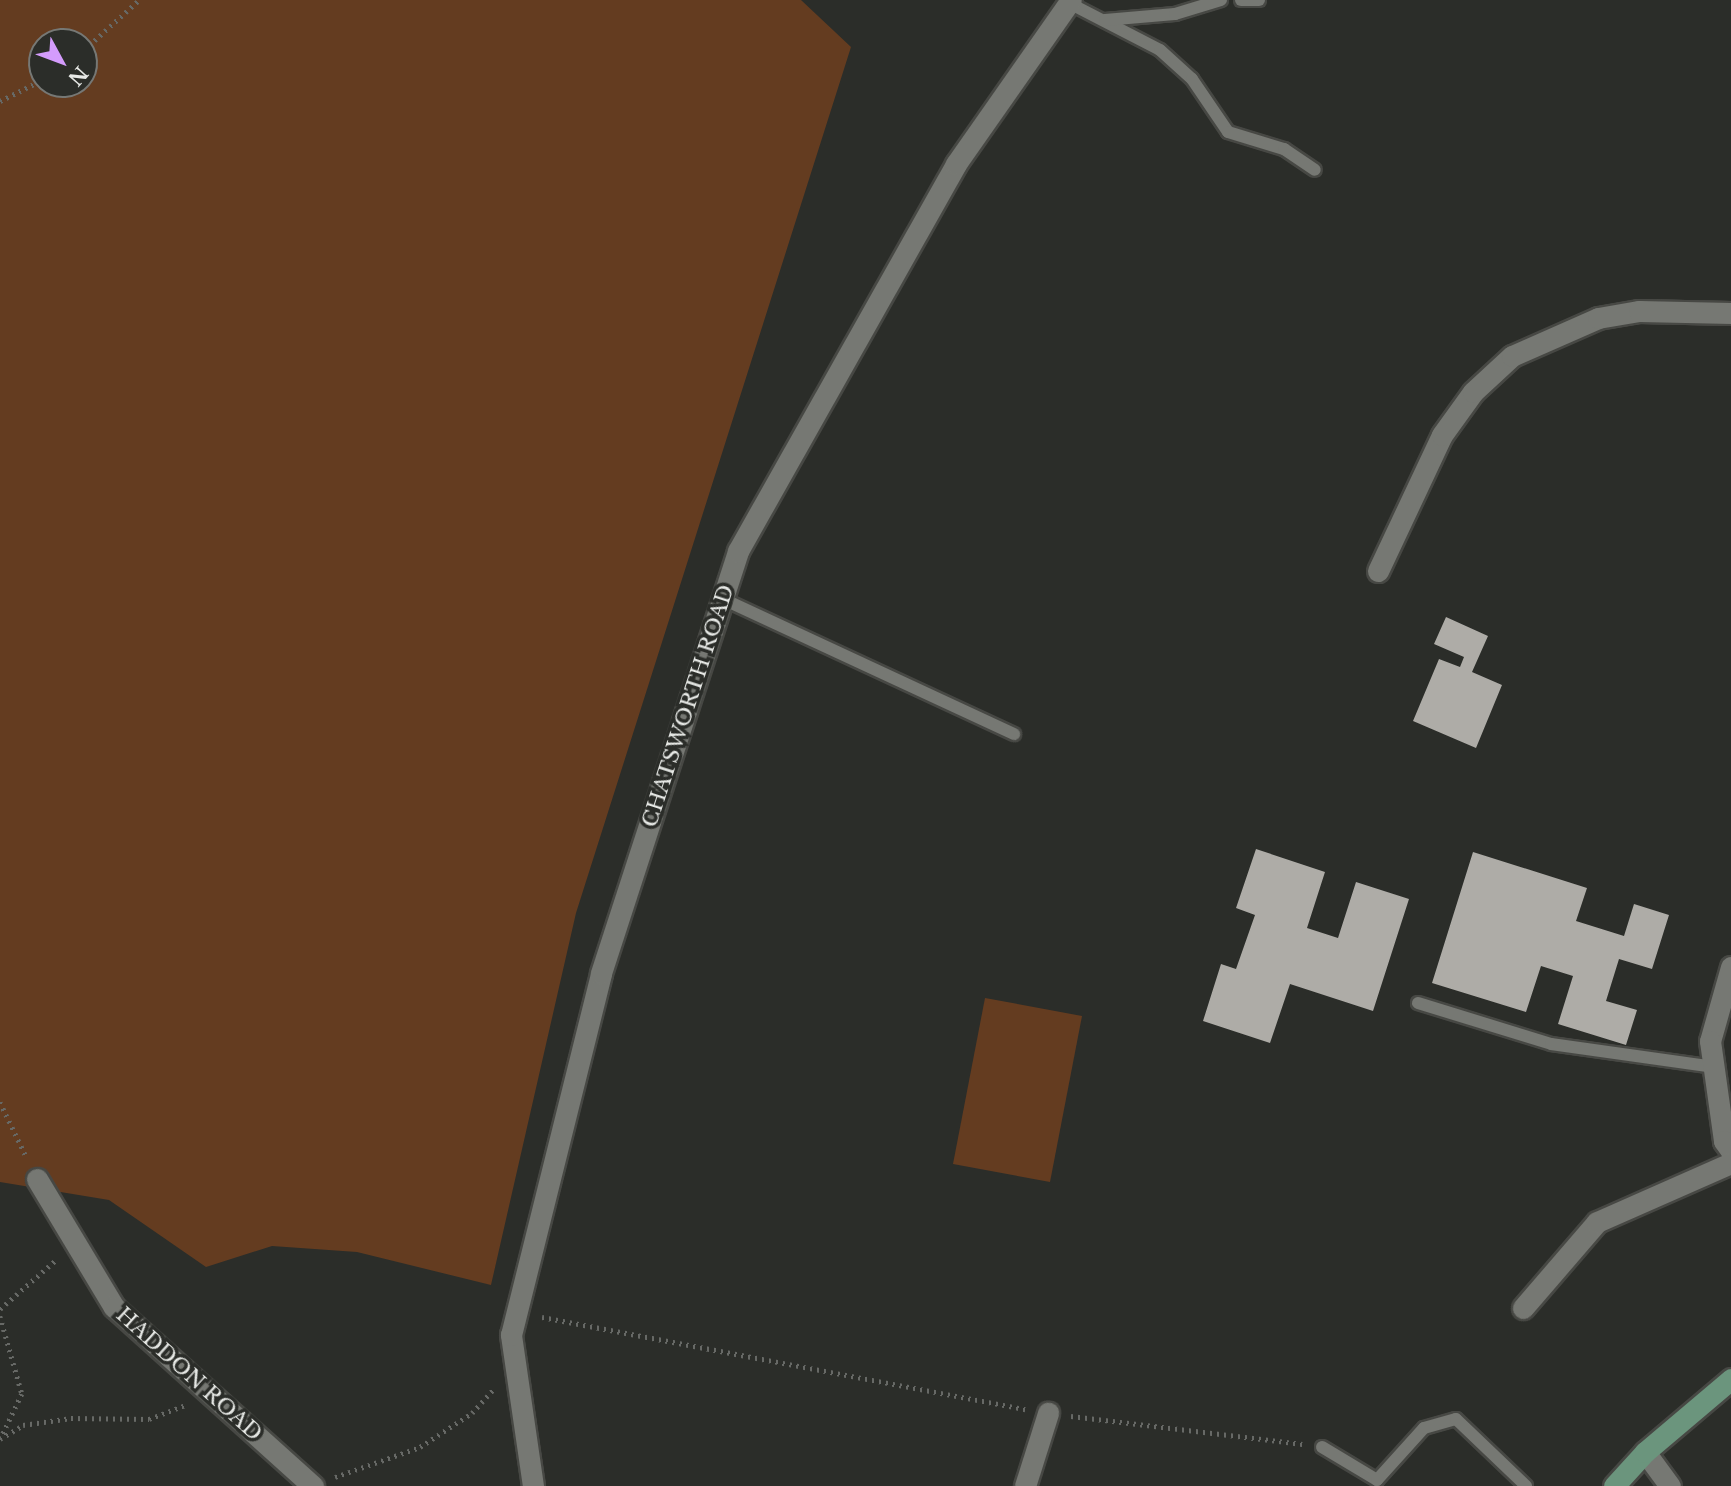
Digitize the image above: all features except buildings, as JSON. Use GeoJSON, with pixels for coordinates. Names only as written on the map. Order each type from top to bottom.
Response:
{"type":"FeatureCollection","features":[{"type":"Feature","properties":{"kind":"main road"},"geometry":{"type":"LineString","coordinates":[[1614,1486],[1645,1452],[1731,1379]]}},
{"type":"Feature","properties":{"kind":"street","name":"CHATSWORTH ROAD"},"geometry":{"type":"LineString","coordinates":[[533,1486],[511,1335],[601,973],[738,551],[956,164],[1070,1]]}},
{"type":"Feature","properties":{"kind":"street"},"geometry":{"type":"LineString","coordinates":[[1378,571],[1442,435],[1473,392],[1512,356],[1598,318],[1639,311],[1731,313]]}},
{"type":"Feature","properties":{"kind":"street"},"geometry":{"type":"LineString","coordinates":[[1731,967],[1710,1041],[1724,1141],[1731,1151]]}},
{"type":"Feature","properties":{"kind":"street"},"geometry":{"type":"LineString","coordinates":[[1523,1308],[1597,1222],[1731,1163]]}},
{"type":"Feature","properties":{"kind":"street","name":"HADDON ROAD"},"geometry":{"type":"LineString","coordinates":[[37,1179],[114,1307],[312,1485]]}},
{"type":"Feature","properties":{"kind":"street"},"geometry":{"type":"LineString","coordinates":[[1025,1486],[1048,1413]]}},
{"type":"Feature","properties":{"kind":"street"},"geometry":{"type":"LineString","coordinates":[[1645,1452],[1670,1486]]}},
{"type":"Feature","properties":{"kind":"lane"},"geometry":{"type":"LineString","coordinates":[[1102,20],[1175,15],[1221,0]]}},
{"type":"Feature","properties":{"kind":"lane"},"geometry":{"type":"LineString","coordinates":[[1241,0],[1259,0]]}},
{"type":"Feature","properties":{"kind":"lane"},"geometry":{"type":"LineString","coordinates":[[1070,1],[1160,50],[1192,79],[1228,132],[1284,149],[1315,170]]}},
{"type":"Feature","properties":{"kind":"lane"},"geometry":{"type":"LineString","coordinates":[[723,599],[1014,734]]}},
{"type":"Feature","properties":{"kind":"lane"},"geometry":{"type":"LineString","coordinates":[[1418,1003],[1551,1044],[1714,1067]]}},
{"type":"Feature","properties":{"kind":"lane"},"geometry":{"type":"LineString","coordinates":[[1322,1447],[1377,1480],[1424,1428],[1456,1419],[1527,1486]]}},
{"type":"Feature","properties":{"kind":"path"},"geometry":{"type":"LineString","coordinates":[[98,37],[139,0]]}},
{"type":"Feature","properties":{"kind":"path"},"geometry":{"type":"LineString","coordinates":[[0,101],[28,87]]}},
{"type":"Feature","properties":{"kind":"path"},"geometry":{"type":"LineString","coordinates":[[0,1102],[37,1179]]}},
{"type":"Feature","properties":{"kind":"path"},"geometry":{"type":"LineString","coordinates":[[0,1309],[75,1243]]}},
{"type":"Feature","properties":{"kind":"path"},"geometry":{"type":"LineString","coordinates":[[517,1313],[1048,1413],[1322,1447]]}},
{"type":"Feature","properties":{"kind":"path"},"geometry":{"type":"LineString","coordinates":[[0,1316],[22,1394],[0,1439]]}},
{"type":"Feature","properties":{"kind":"path"},"geometry":{"type":"LineString","coordinates":[[312,1485],[420,1447],[472,1413],[515,1367]]}},
{"type":"Feature","properties":{"kind":"path"},"geometry":{"type":"LineString","coordinates":[[0,1439],[23,1425],[71,1418],[149,1419],[212,1395]]}},
{"type":"Feature","properties":{"kind":"shaded area"},"geometry":{"type":"Polygon","coordinates":[[[0,0],[801,0],[851,47],[576,913],[491,1285],[357,1252],[272,1246],[206,1267],[109,1200],[0,1182],[0,0]]]}},
{"type":"Feature","properties":{"kind":"shaded area"},"geometry":{"type":"Polygon","coordinates":[[[985,998],[1082,1016],[1050,1182],[953,1164],[985,998]]]}}]}
